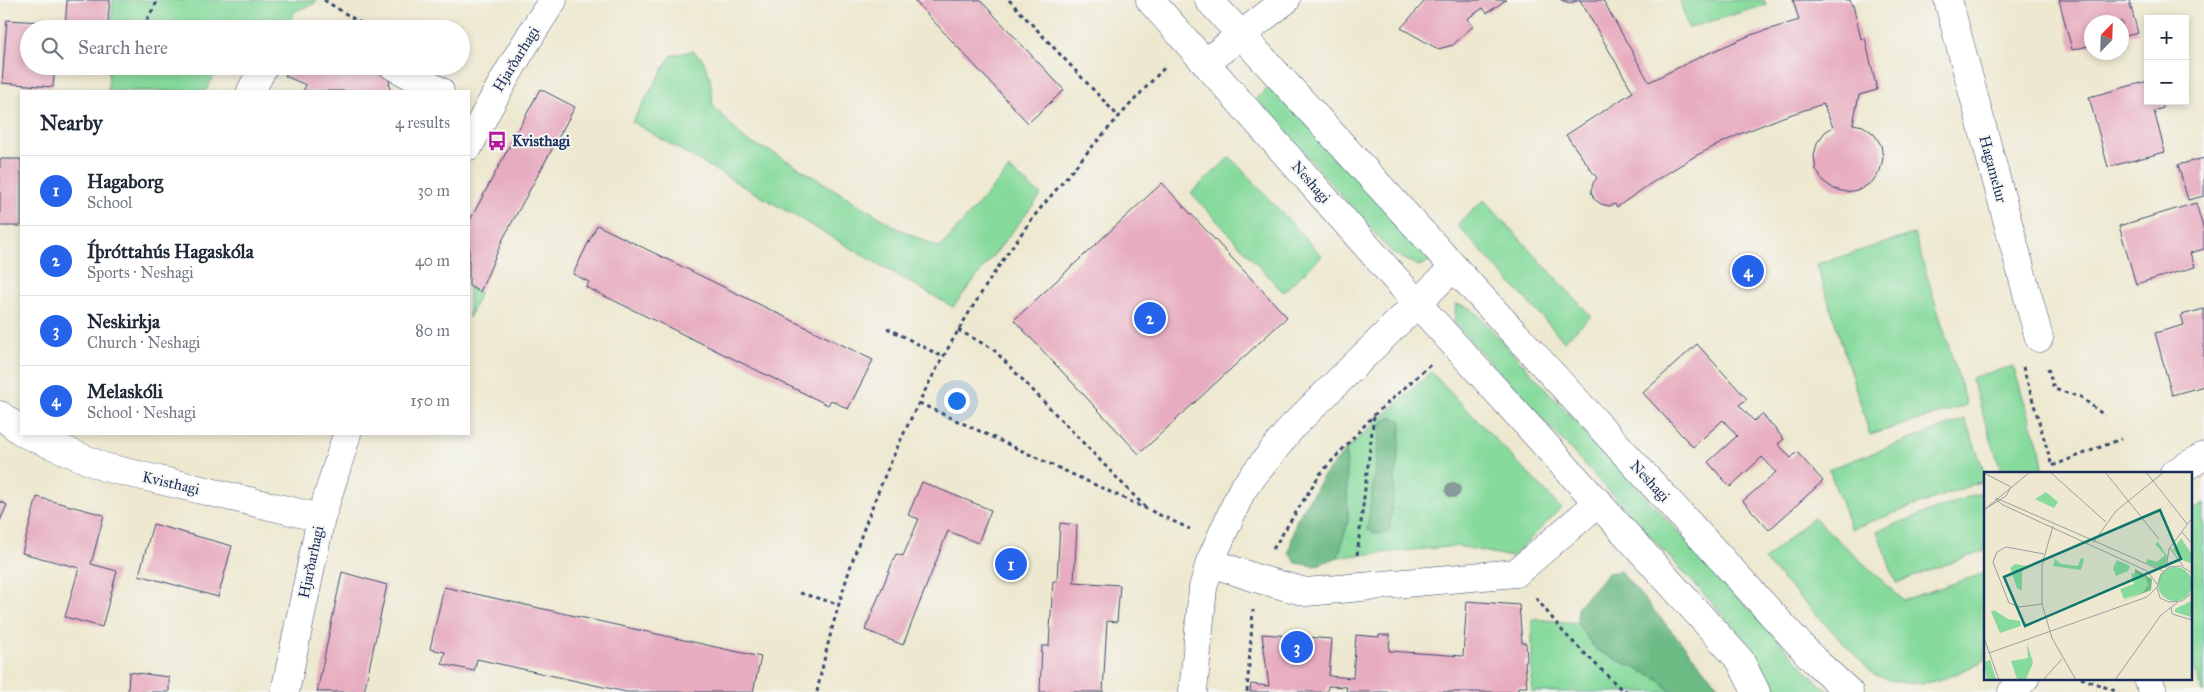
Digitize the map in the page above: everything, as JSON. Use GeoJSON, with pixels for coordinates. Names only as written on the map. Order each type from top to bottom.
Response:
{"type":"FeatureCollection","features":[{"type":"Feature","properties":{"kind":"street","name":"Hjarðarhagi"},"geometry":{"type":"LineString","coordinates":[[470,142],[477,110],[554,0]]}},
{"type":"Feature","properties":{"kind":"street","name":"Neshagi"},"geometry":{"type":"LineString","coordinates":[[1150,0],[1416,302],[1740,660],[1756,692]]}},
{"type":"Feature","properties":{"kind":"street","name":"Neshagi"},"geometry":{"type":"LineString","coordinates":[[1209,0],[1814,660],[1849,692]]}},
{"type":"Feature","properties":{"kind":"street"},"geometry":{"type":"LineString","coordinates":[[1206,62],[1286,0]]}},
{"type":"Feature","properties":{"kind":"street","name":"Hagamelur"},"geometry":{"type":"LineString","coordinates":[[1948,0],[2039,338]]}},
{"type":"Feature","properties":{"kind":"street"},"geometry":{"type":"LineString","coordinates":[[252,90],[259,75]]}},
{"type":"Feature","properties":{"kind":"street"},"geometry":{"type":"LineString","coordinates":[[410,75],[438,90]]}},
{"type":"Feature","properties":{"kind":"street"},"geometry":{"type":"LineString","coordinates":[[1193,692],[1203,588],[1214,552],[1242,490],[1292,427],[1416,302],[1454,267]]}},
{"type":"Feature","properties":{"kind":"street"},"geometry":{"type":"LineString","coordinates":[[0,415],[20,431]]}},
{"type":"Feature","properties":{"kind":"street","name":"Kvisthagi"},"geometry":{"type":"LineString","coordinates":[[28,435],[104,467],[320,518]]}},
{"type":"Feature","properties":{"kind":"street","name":"Hjarðarhagi"},"geometry":{"type":"LineString","coordinates":[[284,692],[320,518],[347,435]]}},
{"type":"Feature","properties":{"kind":"street"},"geometry":{"type":"LineString","coordinates":[[2176,472],[2204,456]]}},
{"type":"Feature","properties":{"kind":"street"},"geometry":{"type":"LineString","coordinates":[[1214,552],[1255,578],[1306,592],[1516,573],[1599,502]]}},
{"type":"Feature","properties":{"kind":"street"},"geometry":{"type":"LineString","coordinates":[[2012,692],[2023,680]]}},
{"type":"Feature","properties":{"kind":"street"},"geometry":{"type":"LineString","coordinates":[[2149,680],[2153,692]]}},
{"type":"Feature","properties":{"kind":"path"},"geometry":{"type":"LineString","coordinates":[[147,20],[158,0]]}},
{"type":"Feature","properties":{"kind":"path"},"geometry":{"type":"LineString","coordinates":[[324,0],[356,20]]}},
{"type":"Feature","properties":{"kind":"path"},"geometry":{"type":"LineString","coordinates":[[1008,0],[1118,116]]}},
{"type":"Feature","properties":{"kind":"path"},"geometry":{"type":"LineString","coordinates":[[817,692],[838,604],[876,495],[919,403],[958,330],[1029,222],[1118,116],[1169,63]]}},
{"type":"Feature","properties":{"kind":"path"},"geometry":{"type":"LineString","coordinates":[[887,328],[943,357]]}},
{"type":"Feature","properties":{"kind":"path"},"geometry":{"type":"LineString","coordinates":[[958,330],[993,349],[1149,510]]}},
{"type":"Feature","properties":{"kind":"path"},"geometry":{"type":"LineString","coordinates":[[2039,338],[2054,389],[2081,397],[2105,416]]}},
{"type":"Feature","properties":{"kind":"path"},"geometry":{"type":"LineString","coordinates":[[2021,359],[2052,466],[2121,439]]}},
{"type":"Feature","properties":{"kind":"path"},"geometry":{"type":"LineString","coordinates":[[1247,692],[1255,578],[1320,474],[1374,415],[1431,364]]}},
{"type":"Feature","properties":{"kind":"path"},"geometry":{"type":"LineString","coordinates":[[919,403],[1149,510],[1214,552]]}},
{"type":"Feature","properties":{"kind":"path"},"geometry":{"type":"LineString","coordinates":[[1353,588],[1374,415]]}},
{"type":"Feature","properties":{"kind":"path"},"geometry":{"type":"LineString","coordinates":[[1516,573],[1565,634],[1620,688],[1628,692]]}},
{"type":"Feature","properties":{"kind":"path"},"geometry":{"type":"LineString","coordinates":[[800,594],[838,604]]}},
{"type":"Feature","properties":{"kind":"path"},"geometry":{"type":"LineString","coordinates":[[2086,680],[2119,692]]}},
{"type":"Feature","properties":{"kind":"path"},"geometry":{"type":"LineString","coordinates":[[2105,692],[2106,688]]}},
{"type":"Feature","properties":{"kind":"green space"},"geometry":{"type":"Polygon","coordinates":[[[113,0],[316,0],[314,4],[295,11],[291,20],[112,20],[113,0]]]}},
{"type":"Feature","properties":{"kind":"green space"},"geometry":{"type":"Polygon","coordinates":[[[1680,0],[1764,0],[1766,5],[1688,28],[1680,0]]]}},
{"type":"Feature","properties":{"kind":"green space"},"geometry":{"type":"Polygon","coordinates":[[[692,51],[702,58],[710,77],[713,106],[746,141],[778,155],[899,229],[940,248],[1009,169],[1041,195],[953,307],[632,122],[671,56],[692,51]]]}},
{"type":"Feature","properties":{"kind":"green space"},"geometry":{"type":"Polygon","coordinates":[[[109,75],[214,75],[206,90],[108,90],[109,75]]]}},
{"type":"Feature","properties":{"kind":"green space"},"geometry":{"type":"Polygon","coordinates":[[[1272,85],[1433,260],[1419,266],[1392,253],[1256,98],[1272,85]]]}},
{"type":"Feature","properties":{"kind":"green space"},"geometry":{"type":"Polygon","coordinates":[[[1230,157],[1322,256],[1283,292],[1191,193],[1230,157]]]}},
{"type":"Feature","properties":{"kind":"green space"},"geometry":{"type":"Polygon","coordinates":[[[1484,200],[1591,316],[1564,341],[1457,225],[1484,200]]]}},
{"type":"Feature","properties":{"kind":"green space"},"geometry":{"type":"Polygon","coordinates":[[[1914,234],[1967,405],[1870,435],[1817,264],[1914,234]]]}},
{"type":"Feature","properties":{"kind":"green space"},"geometry":{"type":"Polygon","coordinates":[[[470,287],[480,292],[470,316],[470,287]]]}},
{"type":"Feature","properties":{"kind":"green space"},"geometry":{"type":"Polygon","coordinates":[[[1456,304],[1472,309],[1816,681],[1831,692],[1775,692],[1735,628],[1454,323],[1456,304]]]}},
{"type":"Feature","properties":{"kind":"green space"},"geometry":{"type":"Polygon","coordinates":[[[2013,366],[2040,450],[2044,472],[2002,472],[1971,378],[2013,366]]]}},
{"type":"Feature","properties":{"kind":"green space"},"geometry":{"type":"Polygon","coordinates":[[[1431,372],[1561,508],[1512,557],[1458,546],[1338,557],[1348,521],[1346,450],[1431,372]]]}},
{"type":"Feature","properties":{"kind":"green space"},"geometry":{"type":"Polygon","coordinates":[[[1392,417],[1402,421],[1389,532],[1379,534],[1367,530],[1381,423],[1392,417]]]}},
{"type":"Feature","properties":{"kind":"green space"},"geometry":{"type":"Polygon","coordinates":[[[1965,419],[1984,472],[1984,480],[1851,529],[1829,469],[1965,419]]]}},
{"type":"Feature","properties":{"kind":"green space"},"geometry":{"type":"Polygon","coordinates":[[[1346,450],[1348,521],[1338,557],[1315,566],[1296,563],[1289,552],[1296,521],[1322,478],[1346,450]]]}},
{"type":"Feature","properties":{"kind":"green space"},"geometry":{"type":"Polygon","coordinates":[[[1984,491],[1984,550],[1896,583],[1877,531],[1984,491]]]}},
{"type":"Feature","properties":{"kind":"green space"},"geometry":{"type":"Polygon","coordinates":[[[2204,503],[2204,692],[2202,692],[2192,661],[2192,511],[2204,503]]]}},
{"type":"Feature","properties":{"kind":"green space"},"geometry":{"type":"Polygon","coordinates":[[[1813,517],[1903,600],[1984,573],[1984,660],[1956,674],[1931,682],[1905,683],[1874,675],[1764,560],[1813,517]]]}},
{"type":"Feature","properties":{"kind":"green space"},"geometry":{"type":"Polygon","coordinates":[[[1620,571],[1724,692],[1671,692],[1659,679],[1596,650],[1577,623],[1578,606],[1608,573],[1620,571]]]}},
{"type":"Feature","properties":{"kind":"green space"},"geometry":{"type":"Polygon","coordinates":[[[1532,619],[1577,623],[1596,650],[1659,679],[1671,692],[1532,692],[1532,619]]]}},
{"type":"Feature","properties":{"kind":"building"},"geometry":{"type":"Polygon","coordinates":[[[67,0],[110,0],[108,20],[66,20],[67,0]]]}},
{"type":"Feature","properties":{"kind":"building"},"geometry":{"type":"Polygon","coordinates":[[[914,0],[980,0],[1064,90],[1028,123],[914,0]]]}},
{"type":"Feature","properties":{"kind":"building"},"geometry":{"type":"Polygon","coordinates":[[[1422,0],[1506,0],[1487,13],[1483,8],[1467,19],[1473,26],[1453,45],[1438,49],[1401,28],[1424,2],[1422,0]]]}},
{"type":"Feature","properties":{"kind":"building"},"geometry":{"type":"Polygon","coordinates":[[[1561,0],[1580,0],[1570,3],[1561,0]]]}},
{"type":"Feature","properties":{"kind":"building"},"geometry":{"type":"Polygon","coordinates":[[[1580,0],[1603,0],[1649,82],[1751,35],[1799,20],[1793,0],[1850,0],[1853,5],[1861,39],[1865,38],[1877,90],[1859,95],[1853,124],[1863,126],[1874,134],[1881,145],[1883,158],[1880,171],[1872,182],[1861,189],[1847,192],[1834,189],[1823,181],[1816,170],[1814,156],[1817,143],[1825,132],[1833,127],[1823,104],[1740,134],[1697,155],[1617,207],[1615,204],[1609,206],[1601,204],[1594,199],[1591,191],[1593,183],[1597,178],[1566,135],[1633,92],[1580,0]]]}},
{"type":"Feature","properties":{"kind":"building"},"geometry":{"type":"Polygon","coordinates":[[[2059,0],[2129,0],[2138,33],[2129,35],[2129,15],[2084,15],[2084,47],[2072,50],[2059,0]]]}},
{"type":"Feature","properties":{"kind":"building"},"geometry":{"type":"Polygon","coordinates":[[[7,20],[20,21],[20,75],[54,75],[53,87],[2,83],[7,20]]]}},
{"type":"Feature","properties":{"kind":"building"},"geometry":{"type":"Polygon","coordinates":[[[383,75],[389,78],[390,90],[304,90],[306,85],[285,76],[383,75]]]}},
{"type":"Feature","properties":{"kind":"building"},"geometry":{"type":"Polygon","coordinates":[[[2144,82],[2144,105],[2162,105],[2163,108],[2154,111],[2165,152],[2108,167],[2089,97],[2144,82]]]}},
{"type":"Feature","properties":{"kind":"building"},"geometry":{"type":"Polygon","coordinates":[[[540,89],[575,107],[503,239],[480,292],[470,287],[470,220],[540,89]]]}},
{"type":"Feature","properties":{"kind":"building"},"geometry":{"type":"Polygon","coordinates":[[[2204,158],[2204,196],[2188,200],[2178,165],[2204,158]]]}},
{"type":"Feature","properties":{"kind":"building"},"geometry":{"type":"Polygon","coordinates":[[[0,159],[20,159],[20,226],[0,226],[0,159]]]}},
{"type":"Feature","properties":{"kind":"building"},"geometry":{"type":"Polygon","coordinates":[[[1162,183],[1287,317],[1139,454],[1014,320],[1162,183]]]}},
{"type":"Feature","properties":{"kind":"building"},"geometry":{"type":"Polygon","coordinates":[[[2196,203],[2204,231],[2204,249],[2190,253],[2195,267],[2136,284],[2119,226],[2196,203]]]}},
{"type":"Feature","properties":{"kind":"building"},"geometry":{"type":"Polygon","coordinates":[[[597,225],[873,360],[848,409],[831,400],[828,405],[586,287],[589,282],[573,274],[597,225]]]}},
{"type":"Feature","properties":{"kind":"building"},"geometry":{"type":"Polygon","coordinates":[[[2204,309],[2204,386],[2172,395],[2155,333],[2184,325],[2181,315],[2204,309]]]}},
{"type":"Feature","properties":{"kind":"building"},"geometry":{"type":"Polygon","coordinates":[[[1697,344],[1747,399],[1739,405],[1754,421],[1762,414],[1784,439],[1778,444],[1791,458],[1797,452],[1823,481],[1769,530],[1743,501],[1776,472],[1762,457],[1730,487],[1708,462],[1737,436],[1723,420],[1693,447],[1643,393],[1697,344]]]}},
{"type":"Feature","properties":{"kind":"building"},"geometry":{"type":"Polygon","coordinates":[[[922,482],[991,510],[978,543],[948,531],[903,645],[865,630],[896,554],[903,556],[919,519],[908,515],[922,482]]]}},
{"type":"Feature","properties":{"kind":"building"},"geometry":{"type":"Polygon","coordinates":[[[37,497],[104,515],[91,564],[117,571],[102,627],[65,617],[79,568],[22,553],[37,497]]]}},
{"type":"Feature","properties":{"kind":"building"},"geometry":{"type":"Polygon","coordinates":[[[0,501],[7,505],[0,521],[0,501]]]}},
{"type":"Feature","properties":{"kind":"building"},"geometry":{"type":"Polygon","coordinates":[[[1060,523],[1077,525],[1074,582],[1120,585],[1117,622],[1107,621],[1103,692],[1040,692],[1042,646],[1049,646],[1053,581],[1057,581],[1060,523]]]}},
{"type":"Feature","properties":{"kind":"building"},"geometry":{"type":"Polygon","coordinates":[[[153,524],[232,546],[218,597],[139,575],[153,524]]]}},
{"type":"Feature","properties":{"kind":"building"},"geometry":{"type":"Polygon","coordinates":[[[342,572],[387,585],[364,692],[317,692],[342,572]]]}},
{"type":"Feature","properties":{"kind":"building"},"geometry":{"type":"Polygon","coordinates":[[[444,587],[761,657],[753,692],[626,692],[477,659],[474,671],[442,664],[445,652],[430,649],[444,587]]]}},
{"type":"Feature","properties":{"kind":"building"},"geometry":{"type":"Polygon","coordinates":[[[1467,601],[1519,605],[1522,643],[1526,643],[1527,687],[1518,687],[1518,692],[1346,692],[1347,687],[1328,686],[1327,692],[1250,692],[1251,684],[1269,686],[1262,634],[1332,639],[1329,676],[1353,678],[1356,635],[1379,637],[1379,635],[1390,635],[1389,651],[1463,656],[1467,601]]]}},
{"type":"Feature","properties":{"kind":"building"},"geometry":{"type":"Polygon","coordinates":[[[129,672],[169,677],[169,692],[128,692],[129,672]]]}},
{"type":"Feature","properties":{"kind":"place","name":"Kvisthagi"},"geometry":{"type":"Point","coordinates":[497,141]}},
{"type":"Feature","properties":{"kind":"place","name":"Melaskóli"},"geometry":{"type":"Point","coordinates":[1748,271]}},
{"type":"Feature","properties":{"kind":"place","name":"Íþróttahús Hagaskóla"},"geometry":{"type":"Point","coordinates":[1150,318]}},
{"type":"Feature","properties":{"kind":"place","name":"Hagaborg"},"geometry":{"type":"Point","coordinates":[1011,564]}},
{"type":"Feature","properties":{"kind":"place","name":"Neskirkja"},"geometry":{"type":"Point","coordinates":[1297,647]}}]}
